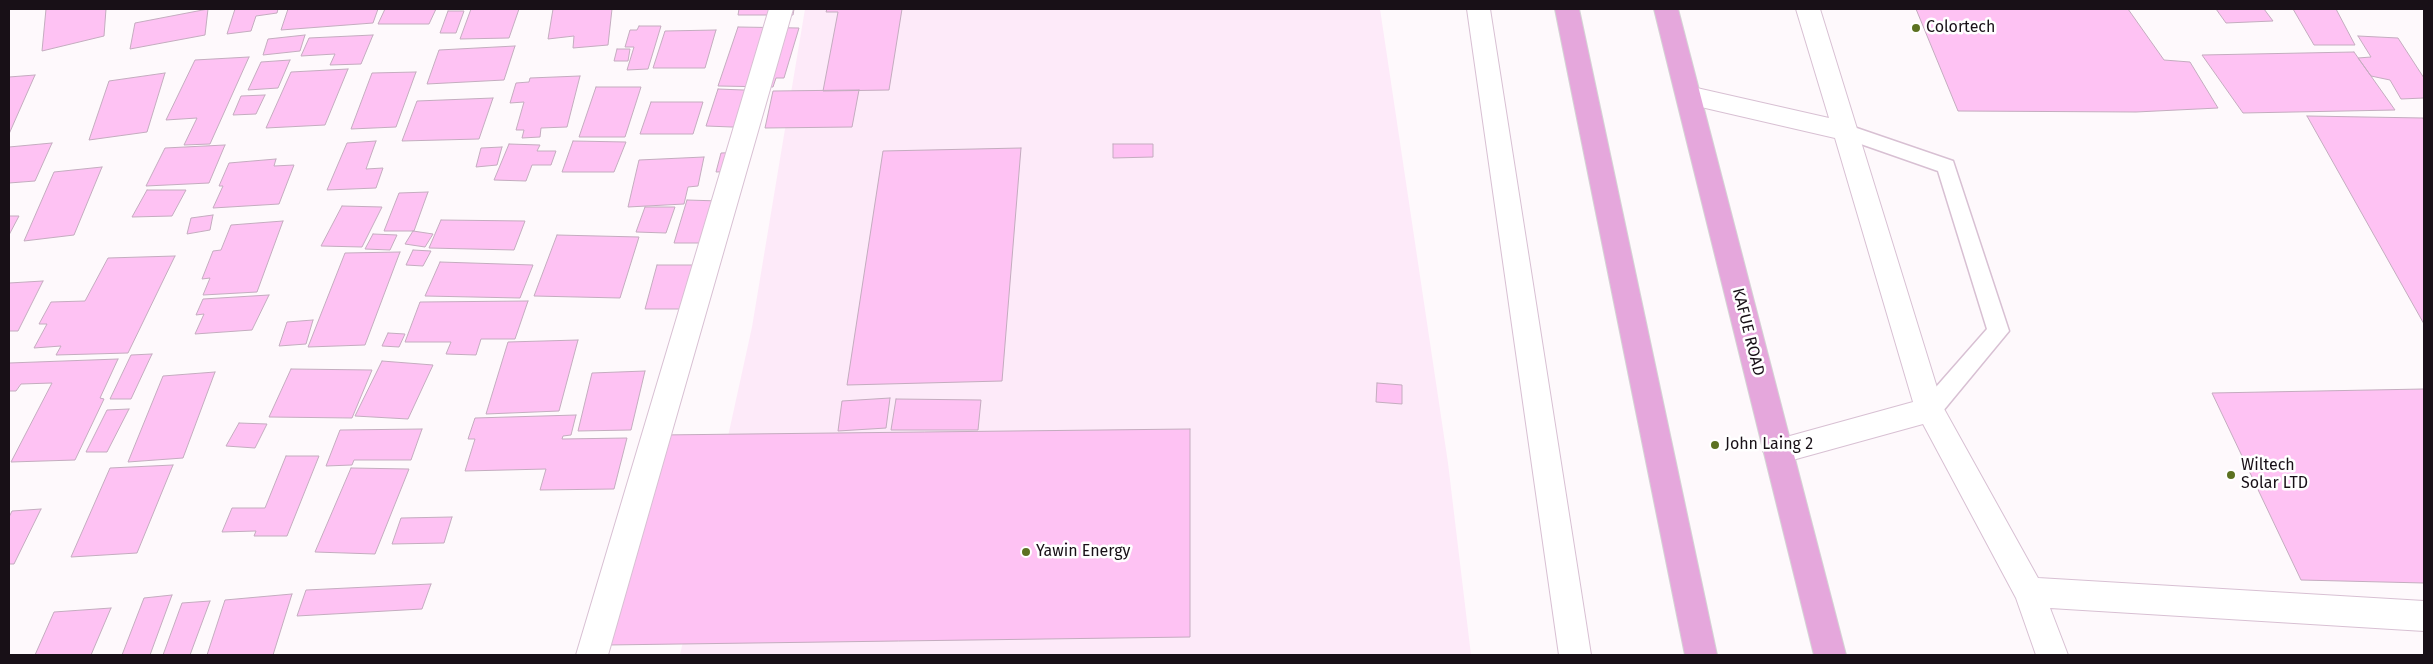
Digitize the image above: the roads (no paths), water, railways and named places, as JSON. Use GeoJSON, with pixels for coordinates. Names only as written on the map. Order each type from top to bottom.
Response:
{"type":"FeatureCollection","features":[{"type":"Feature","properties":{"kind":"main road"},"geometry":{"type":"LineString","coordinates":[[1567,9],[1701,655]]}},
{"type":"Feature","properties":{"kind":"main road","name":"KAFUE ROAD"},"geometry":{"type":"LineString","coordinates":[[1666,9],[1830,655]]}},
{"type":"Feature","properties":{"kind":"street"},"geometry":{"type":"LineString","coordinates":[[592,655],[781,9]]}},
{"type":"Feature","properties":{"kind":"street"},"geometry":{"type":"LineString","coordinates":[[1478,9],[1575,655]]}},
{"type":"Feature","properties":{"kind":"street"},"geometry":{"type":"LineString","coordinates":[[1808,9],[1930,410],[2029,592],[2052,655]]}},
{"type":"Feature","properties":{"kind":"street"},"geometry":{"type":"LineString","coordinates":[[1688,95],[1845,131]]}},
{"type":"Feature","properties":{"kind":"street"},"geometry":{"type":"LineString","coordinates":[[1778,451],[1930,410]]}},
{"type":"Feature","properties":{"kind":"street"},"geometry":{"type":"LineString","coordinates":[[2029,592],[2424,616]]}},
{"type":"Feature","properties":{"kind":"lane"},"geometry":{"type":"LineString","coordinates":[[1845,131],[1946,166],[1998,331],[1930,410]]}},
{"type":"Feature","properties":{"kind":"place","name":"Colortech"},"geometry":{"type":"Point","coordinates":[1916,28]}},
{"type":"Feature","properties":{"kind":"place","name":"John Laing 2"},"geometry":{"type":"Point","coordinates":[1715,445]}},
{"type":"Feature","properties":{"kind":"place","name":"Wiltech Solar LTD"},"geometry":{"type":"Point","coordinates":[2231,475]}},
{"type":"Feature","properties":{"kind":"place","name":"Yawin Energy"},"geometry":{"type":"Point","coordinates":[1026,552]}}]}
